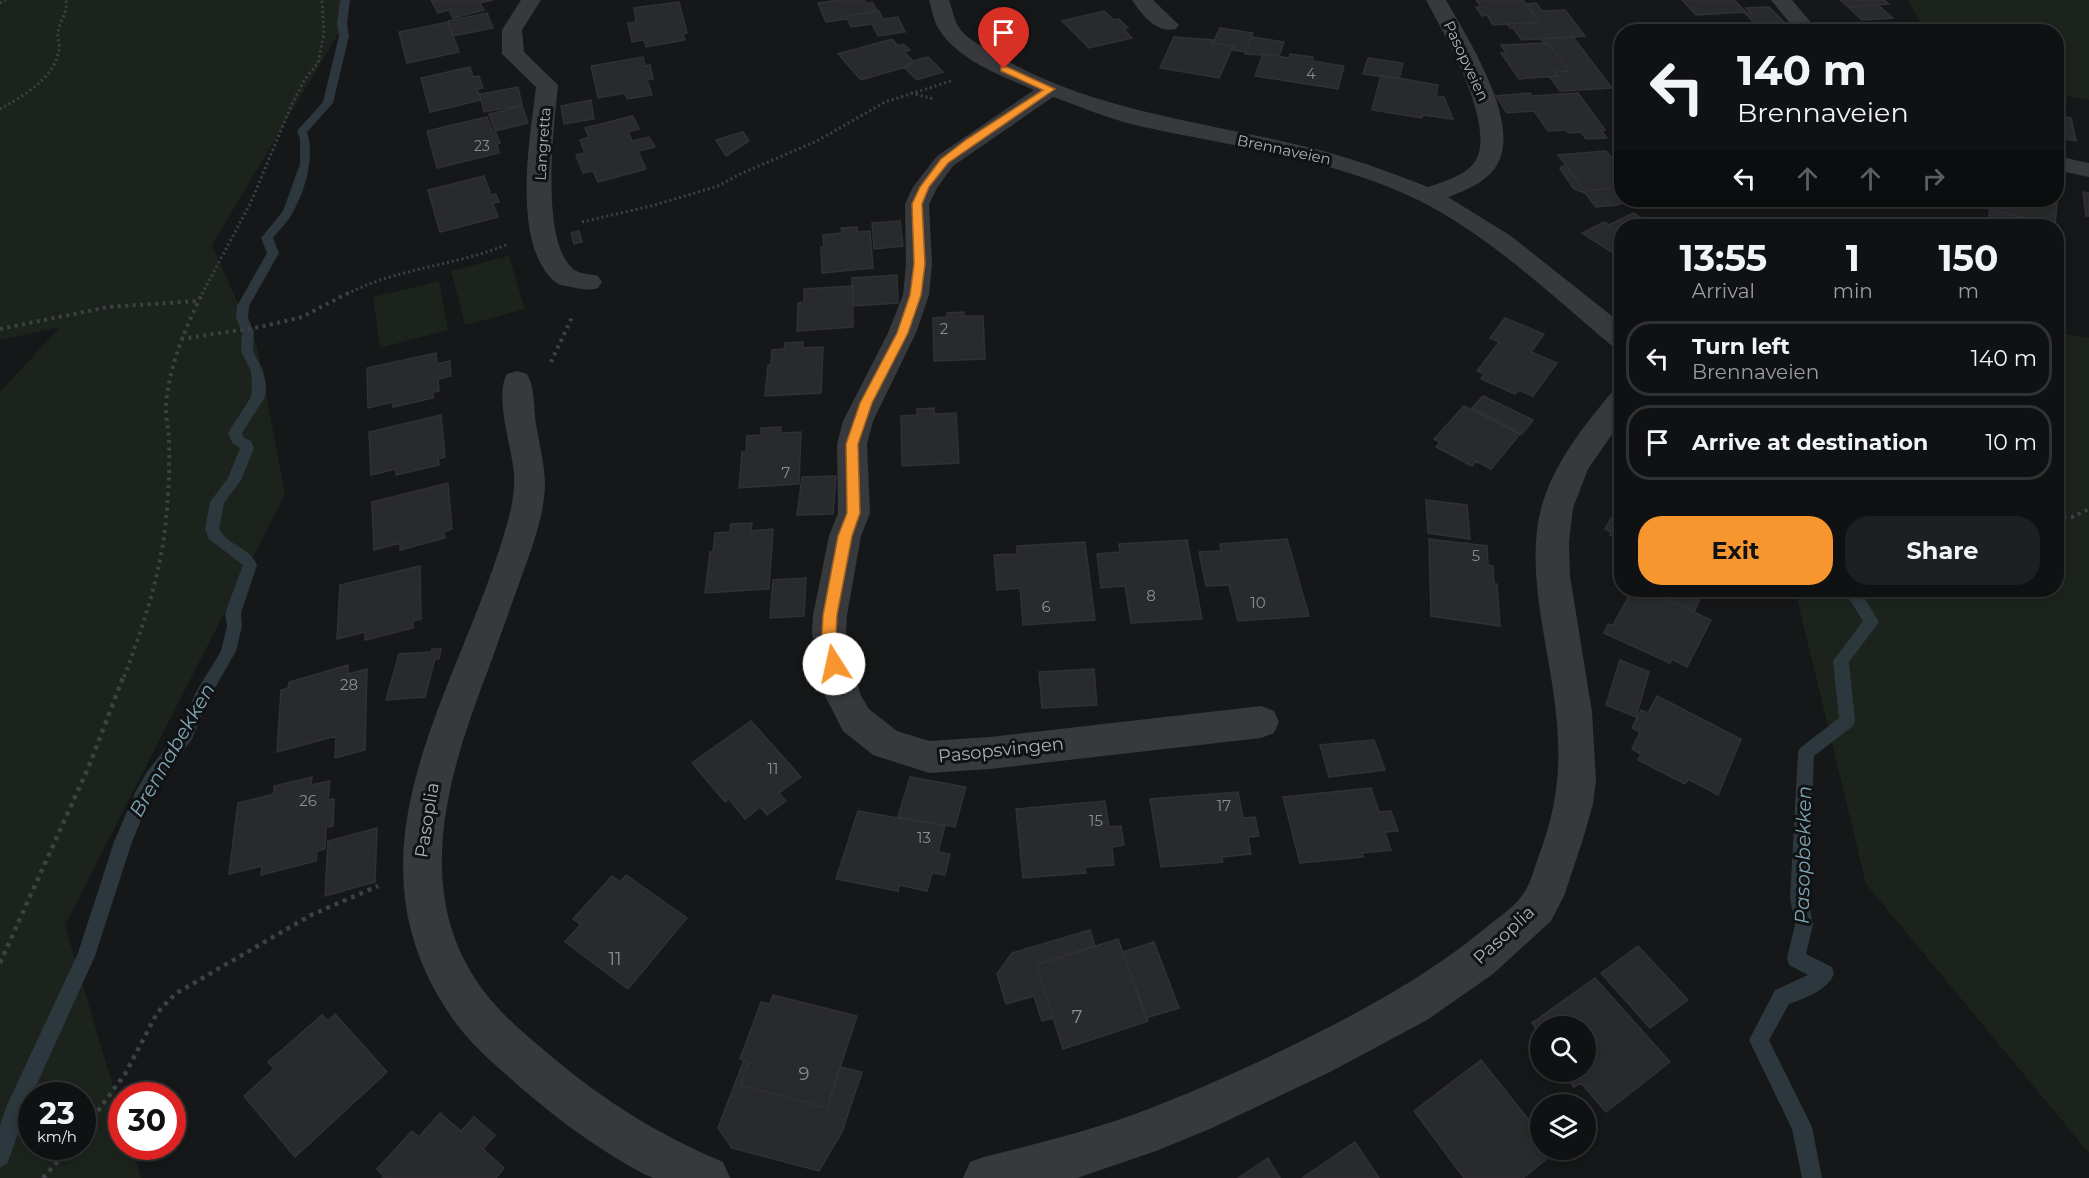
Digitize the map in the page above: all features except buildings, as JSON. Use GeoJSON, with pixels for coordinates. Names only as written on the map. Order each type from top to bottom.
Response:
{"type":"FeatureCollection","features":[{"type":"Feature","properties":{"kind":"street","name":"Langretta"},"geometry":{"type":"LineString","coordinates":[[531,0],[512,30],[513,54],[547,85],[539,180],[543,232],[554,267],[565,278],[589,282]]}},
{"type":"Feature","properties":{"kind":"street","name":"Brennaveien"},"geometry":{"type":"LineString","coordinates":[[939,0],[948,28],[962,43],[987,60],[1050,89],[1138,119],[1300,152],[1354,166],[1428,196],[1503,242],[1614,332]]}},
{"type":"Feature","properties":{"kind":"street"},"geometry":{"type":"LineString","coordinates":[[1142,0],[1152,13],[1169,25]]}},
{"type":"Feature","properties":{"kind":"street","name":"Pasopveien"},"geometry":{"type":"LineString","coordinates":[[1428,196],[1472,176],[1488,161],[1493,151],[1487,108],[1467,58],[1436,0]]}},
{"type":"Feature","properties":{"kind":"street"},"geometry":{"type":"LineString","coordinates":[[1781,0],[1802,24]]}},
{"type":"Feature","properties":{"kind":"street","name":"Pasopsvingen"},"geometry":{"type":"LineString","coordinates":[[1050,89],[995,128],[970,141],[945,161],[925,187],[917,204],[919,264],[916,295],[902,333],[866,403],[852,444],[854,513],[845,536],[830,615],[829,633],[834,664],[843,696],[856,720],[886,744],[929,757],[990,753],[1261,722]]}},
{"type":"Feature","properties":{"kind":"street"},"geometry":{"type":"LineString","coordinates":[[2064,165],[2089,170]]}},
{"type":"Feature","properties":{"kind":"street","name":"Pasoplia"},"geometry":{"type":"LineString","coordinates":[[517,381],[522,428],[531,475],[529,497],[511,561],[433,778],[420,843],[420,878],[425,910],[433,942],[450,973],[469,1006],[494,1034],[550,1084],[614,1131],[648,1152],[684,1170],[707,1178]]}},
{"type":"Feature","properties":{"kind":"street","name":"Pasoplia"},"geometry":{"type":"LineString","coordinates":[[986,1178],[1074,1158],[1156,1129],[1231,1098],[1339,1046],[1406,1009],[1468,969],[1519,925],[1540,902],[1570,823],[1577,777],[1575,721],[1554,579],[1557,506],[1580,456],[1614,410]]}},
{"type":"Feature","properties":{"kind":"path"},"geometry":{"type":"LineString","coordinates":[[0,3],[6,0]]}},
{"type":"Feature","properties":{"kind":"path"},"geometry":{"type":"LineString","coordinates":[[0,109],[27,93],[51,69],[59,50],[58,32],[68,7],[66,0]]}},
{"type":"Feature","properties":{"kind":"path"},"geometry":{"type":"LineString","coordinates":[[0,963],[116,700],[153,590],[164,536],[169,441],[166,406],[172,367],[180,339],[251,202],[292,104],[305,79],[318,63],[324,33],[322,0]]}},
{"type":"Feature","properties":{"kind":"path"},"geometry":{"type":"LineString","coordinates":[[180,339],[260,327],[302,317],[362,286],[388,276],[484,254],[543,232],[655,205],[718,186],[740,174],[817,141],[885,102],[959,78]]}},
{"type":"Feature","properties":{"kind":"path"},"geometry":{"type":"LineString","coordinates":[[910,93],[934,99]]}},
{"type":"Feature","properties":{"kind":"path"},"geometry":{"type":"LineString","coordinates":[[522,428],[589,282]]}},
{"type":"Feature","properties":{"kind":"path"},"geometry":{"type":"LineString","coordinates":[[0,329],[108,307],[199,300]]}},
{"type":"Feature","properties":{"kind":"path"},"geometry":{"type":"LineString","coordinates":[[2064,517],[2072,517],[2089,509]]}},
{"type":"Feature","properties":{"kind":"path"},"geometry":{"type":"LineString","coordinates":[[96,1114],[125,1074],[156,1012],[175,994],[311,915],[384,884]]}},
{"type":"Feature","properties":{"kind":"path"},"geometry":{"type":"LineString","coordinates":[[43,1178],[59,1160]]}},
{"type":"Feature","properties":{"kind":"shaded area"},"geometry":{"type":"Polygon","coordinates":[[[0,0],[343,0],[338,34],[212,245],[257,346],[285,494],[65,925],[112,1082],[108,1082],[108,1160],[136,1160],[141,1178],[0,1178],[0,392],[60,327],[0,340],[0,0]]]}},
{"type":"Feature","properties":{"kind":"shaded area"},"geometry":{"type":"Polygon","coordinates":[[[1907,0],[2089,0],[2089,100],[2064,95],[2064,24],[1922,24],[1907,0]]]}},
{"type":"Feature","properties":{"kind":"shaded area"},"geometry":{"type":"Polygon","coordinates":[[[509,256],[525,309],[465,325],[451,271],[509,256]]]}},
{"type":"Feature","properties":{"kind":"shaded area"},"geometry":{"type":"Polygon","coordinates":[[[439,281],[448,330],[380,348],[373,297],[439,281]]]}},
{"type":"Feature","properties":{"kind":"shaded area"},"geometry":{"type":"Polygon","coordinates":[[[2064,333],[2089,338],[2089,1153],[1866,884],[1797,597],[2064,597],[2064,333]]]}},
{"type":"Feature","properties":{"kind":"waterway","name":"Brennabekken"},"geometry":{"type":"LineString","coordinates":[[0,1157],[28,1080],[86,956],[123,842],[141,798],[153,777],[186,734],[201,697],[222,663],[233,639],[233,613],[250,565],[247,558],[224,544],[214,535],[212,529],[217,502],[234,480],[247,448],[246,444],[238,441],[235,433],[258,397],[257,371],[247,351],[248,332],[242,318],[243,306],[273,253],[267,238],[288,212],[305,164],[305,138],[302,136],[302,131],[328,103],[344,36],[342,24],[345,0]]}},
{"type":"Feature","properties":{"kind":"waterway","name":"Pasopbekken"},"geometry":{"type":"LineString","coordinates":[[1812,1178],[1802,1127],[1759,1040],[1782,997],[1808,987],[1825,974],[1796,958],[1804,925],[1799,898],[1806,753],[1847,721],[1841,661],[1871,622],[1856,597]]}},
{"type":"Feature","properties":{"kind":"route"},"geometry":{"type":"LineString","coordinates":[[834,664],[829,633],[830,615],[845,536],[854,513],[852,444],[858,421],[902,333],[916,295],[919,264],[917,204],[934,172],[945,161],[970,141],[988,132],[1050,89],[1004,69]]}}]}
